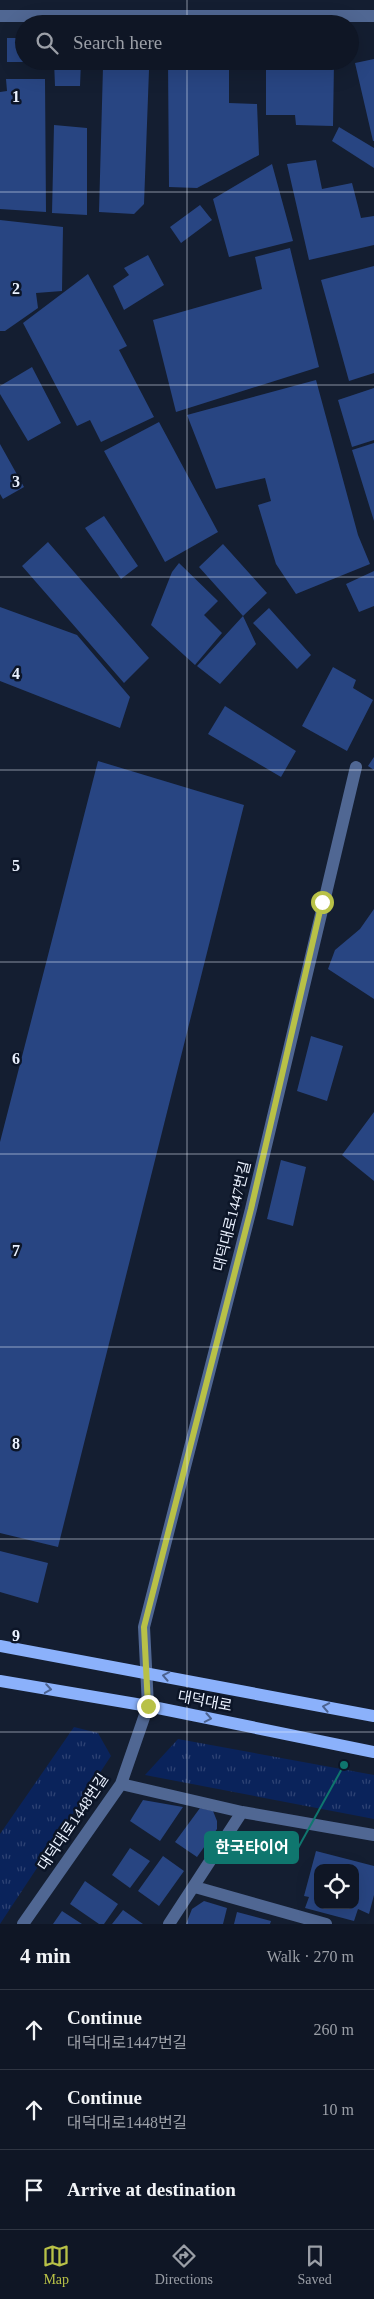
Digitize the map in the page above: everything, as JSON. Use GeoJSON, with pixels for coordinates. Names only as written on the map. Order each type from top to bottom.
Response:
{"type":"FeatureCollection","features":[{"type":"Feature","properties":{"kind":"main road","name":"대덕대로"},"geometry":{"type":"LineString","coordinates":[[0,1646],[374,1716]]}},
{"type":"Feature","properties":{"kind":"main road","name":"대덕대로"},"geometry":{"type":"LineString","coordinates":[[0,1681],[148,1706],[374,1752]]}},
{"type":"Feature","properties":{"kind":"street"},"geometry":{"type":"LineString","coordinates":[[0,16],[15,16]]}},
{"type":"Feature","properties":{"kind":"street"},"geometry":{"type":"LineString","coordinates":[[359,16],[374,16]]}},
{"type":"Feature","properties":{"kind":"street","name":"대덕대로1447번길"},"geometry":{"type":"LineString","coordinates":[[148,1673],[144,1627],[251,1209],[356,767]]}},
{"type":"Feature","properties":{"kind":"street","name":"대덕대로1448번길"},"geometry":{"type":"LineString","coordinates":[[22,1924],[120,1784],[148,1706],[148,1673]]}},
{"type":"Feature","properties":{"kind":"street"},"geometry":{"type":"LineString","coordinates":[[120,1784],[242,1812],[374,1835]]}},
{"type":"Feature","properties":{"kind":"street"},"geometry":{"type":"LineString","coordinates":[[169,1924],[195,1887],[242,1812]]}},
{"type":"Feature","properties":{"kind":"street"},"geometry":{"type":"LineString","coordinates":[[195,1887],[326,1924]]}},
{"type":"Feature","properties":{"kind":"green space"},"geometry":{"type":"Polygon","coordinates":[[[74,1727],[98,1733],[111,1756],[0,1924],[0,1834],[74,1727]]]}},
{"type":"Feature","properties":{"kind":"green space"},"geometry":{"type":"Polygon","coordinates":[[[178,1739],[374,1775],[374,1819],[145,1775],[178,1739]]]}},
{"type":"Feature","properties":{"kind":"building"},"geometry":{"type":"Polygon","coordinates":[[[7,38],[15,38],[15,62],[7,62],[7,38]]]}},
{"type":"Feature","properties":{"kind":"building"},"geometry":{"type":"Polygon","coordinates":[[[374,59],[374,141],[357,70],[359,70],[359,62],[374,59]]]}},
{"type":"Feature","properties":{"kind":"building"},"geometry":{"type":"Polygon","coordinates":[[[54,70],[81,70],[80,86],[55,86],[54,70]]]}},
{"type":"Feature","properties":{"kind":"building"},"geometry":{"type":"Polygon","coordinates":[[[103,70],[149,70],[144,204],[134,214],[99,212],[103,70]]]}},
{"type":"Feature","properties":{"kind":"building"},"geometry":{"type":"Polygon","coordinates":[[[168,70],[229,70],[229,103],[257,104],[259,155],[197,188],[169,187],[168,70]]]}},
{"type":"Feature","properties":{"kind":"building"},"geometry":{"type":"Polygon","coordinates":[[[266,70],[334,70],[333,126],[296,125],[295,115],[266,115],[266,70]]]}},
{"type":"Feature","properties":{"kind":"building"},"geometry":{"type":"Polygon","coordinates":[[[6,79],[45,79],[46,212],[0,209],[0,92],[7,91],[6,79]]]}},
{"type":"Feature","properties":{"kind":"building"},"geometry":{"type":"Polygon","coordinates":[[[54,125],[87,128],[87,215],[52,213],[54,125]]]}},
{"type":"Feature","properties":{"kind":"building"},"geometry":{"type":"Polygon","coordinates":[[[339,127],[374,148],[374,168],[332,141],[339,127]]]}},
{"type":"Feature","properties":{"kind":"building"},"geometry":{"type":"Polygon","coordinates":[[[316,160],[322,189],[352,183],[361,218],[374,216],[374,245],[309,260],[287,164],[316,160]]]}},
{"type":"Feature","properties":{"kind":"building"},"geometry":{"type":"Polygon","coordinates":[[[272,164],[293,241],[229,257],[213,199],[272,164]]]}},
{"type":"Feature","properties":{"kind":"building"},"geometry":{"type":"Polygon","coordinates":[[[200,205],[212,220],[181,243],[170,227],[200,205]]]}},
{"type":"Feature","properties":{"kind":"building"},"geometry":{"type":"Polygon","coordinates":[[[0,220],[63,227],[62,291],[36,293],[38,308],[5,331],[0,331],[0,220]]]}},
{"type":"Feature","properties":{"kind":"building"},"geometry":{"type":"Polygon","coordinates":[[[290,248],[319,367],[176,412],[153,320],[262,289],[255,257],[290,248]]]}},
{"type":"Feature","properties":{"kind":"building"},"geometry":{"type":"Polygon","coordinates":[[[148,255],[164,285],[124,310],[113,286],[129,275],[124,268],[148,255]]]}},
{"type":"Feature","properties":{"kind":"building"},"geometry":{"type":"Polygon","coordinates":[[[374,266],[374,373],[349,381],[321,280],[374,266]]]}},
{"type":"Feature","properties":{"kind":"building"},"geometry":{"type":"Polygon","coordinates":[[[88,274],[127,346],[119,350],[154,417],[101,442],[90,420],[77,426],[23,323],[88,274]]]}},
{"type":"Feature","properties":{"kind":"building"},"geometry":{"type":"Polygon","coordinates":[[[32,367],[61,423],[28,441],[0,394],[0,386],[32,367]]]}},
{"type":"Feature","properties":{"kind":"building"},"geometry":{"type":"Polygon","coordinates":[[[316,380],[358,535],[370,564],[296,594],[276,564],[258,505],[271,501],[265,478],[216,489],[187,415],[316,380]]]}},
{"type":"Feature","properties":{"kind":"building"},"geometry":{"type":"Polygon","coordinates":[[[374,388],[374,440],[352,447],[338,400],[374,388]]]}},
{"type":"Feature","properties":{"kind":"building"},"geometry":{"type":"Polygon","coordinates":[[[159,422],[218,532],[165,562],[104,451],[159,422]]]}},
{"type":"Feature","properties":{"kind":"building"},"geometry":{"type":"Polygon","coordinates":[[[374,443],[374,521],[352,450],[374,443]]]}},
{"type":"Feature","properties":{"kind":"building"},"geometry":{"type":"Polygon","coordinates":[[[0,444],[24,487],[3,499],[0,494],[0,444]]]}},
{"type":"Feature","properties":{"kind":"building"},"geometry":{"type":"Polygon","coordinates":[[[104,516],[138,566],[121,579],[85,528],[104,516]]]}},
{"type":"Feature","properties":{"kind":"building"},"geometry":{"type":"Polygon","coordinates":[[[48,542],[149,658],[124,683],[22,566],[48,542]]]}},
{"type":"Feature","properties":{"kind":"building"},"geometry":{"type":"Polygon","coordinates":[[[223,544],[267,593],[243,616],[199,567],[223,544]]]}},
{"type":"Feature","properties":{"kind":"building"},"geometry":{"type":"Polygon","coordinates":[[[179,563],[218,601],[204,615],[222,633],[195,665],[151,625],[172,572],[179,563]]]}},
{"type":"Feature","properties":{"kind":"building"},"geometry":{"type":"Polygon","coordinates":[[[374,571],[374,606],[359,612],[346,584],[374,571]]]}},
{"type":"Feature","properties":{"kind":"building"},"geometry":{"type":"Polygon","coordinates":[[[0,607],[77,635],[130,697],[120,728],[0,681],[0,607]]]}},
{"type":"Feature","properties":{"kind":"building"},"geometry":{"type":"Polygon","coordinates":[[[269,608],[311,655],[297,669],[253,623],[269,608]]]}},
{"type":"Feature","properties":{"kind":"building"},"geometry":{"type":"Polygon","coordinates":[[[243,616],[256,644],[220,684],[197,666],[243,616]]]}},
{"type":"Feature","properties":{"kind":"building"},"geometry":{"type":"Polygon","coordinates":[[[333,667],[356,680],[353,688],[373,700],[347,751],[302,726],[333,667]]]}},
{"type":"Feature","properties":{"kind":"building"},"geometry":{"type":"Polygon","coordinates":[[[225,706],[296,751],[281,777],[208,734],[225,706]]]}},
{"type":"Feature","properties":{"kind":"building"},"geometry":{"type":"Polygon","coordinates":[[[374,757],[374,770],[368,766],[374,757]]]}},
{"type":"Feature","properties":{"kind":"building"},"geometry":{"type":"Polygon","coordinates":[[[98,761],[244,805],[58,1547],[0,1533],[0,1142],[98,761]]]}},
{"type":"Feature","properties":{"kind":"building"},"geometry":{"type":"Polygon","coordinates":[[[374,909],[374,999],[328,969],[335,950],[360,929],[374,909]]]}},
{"type":"Feature","properties":{"kind":"building"},"geometry":{"type":"Polygon","coordinates":[[[311,1036],[343,1046],[327,1101],[297,1091],[311,1036]]]}},
{"type":"Feature","properties":{"kind":"building"},"geometry":{"type":"Polygon","coordinates":[[[374,1112],[374,1181],[342,1155],[374,1112]]]}},
{"type":"Feature","properties":{"kind":"building"},"geometry":{"type":"Polygon","coordinates":[[[281,1160],[306,1167],[293,1226],[267,1219],[281,1160]]]}},
{"type":"Feature","properties":{"kind":"building"},"geometry":{"type":"Polygon","coordinates":[[[0,1551],[48,1563],[38,1603],[0,1592],[0,1551]]]}},
{"type":"Feature","properties":{"kind":"building"},"geometry":{"type":"Polygon","coordinates":[[[143,1800],[183,1807],[160,1841],[130,1821],[143,1800]]]}},
{"type":"Feature","properties":{"kind":"building"},"geometry":{"type":"Polygon","coordinates":[[[200,1808],[213,1811],[217,1821],[217,1829],[197,1857],[175,1842],[200,1808]]]}},
{"type":"Feature","properties":{"kind":"building"},"geometry":{"type":"Polygon","coordinates":[[[130,1848],[150,1861],[130,1888],[112,1875],[130,1848]]]}},
{"type":"Feature","properties":{"kind":"building"},"geometry":{"type":"Polygon","coordinates":[[[316,1851],[374,1866],[374,1895],[369,1914],[358,1909],[354,1921],[305,1908],[309,1897],[304,1896],[316,1851]]]}},
{"type":"Feature","properties":{"kind":"building"},"geometry":{"type":"Polygon","coordinates":[[[163,1856],[184,1871],[159,1906],[138,1891],[163,1856]]]}},
{"type":"Feature","properties":{"kind":"building"},"geometry":{"type":"Polygon","coordinates":[[[85,1881],[118,1904],[104,1924],[99,1924],[70,1904],[85,1881]]]}},
{"type":"Feature","properties":{"kind":"building"},"geometry":{"type":"Polygon","coordinates":[[[204,1901],[227,1908],[223,1924],[186,1924],[192,1909],[204,1901]]]}},
{"type":"Feature","properties":{"kind":"building"},"geometry":{"type":"Polygon","coordinates":[[[123,1910],[143,1924],[112,1924],[123,1910]]]}},
{"type":"Feature","properties":{"kind":"building"},"geometry":{"type":"Polygon","coordinates":[[[62,1911],[82,1924],[53,1924],[62,1911]]]}},
{"type":"Feature","properties":{"kind":"building"},"geometry":{"type":"Polygon","coordinates":[[[237,1912],[271,1921],[270,1924],[234,1924],[237,1912]]]}},
{"type":"Feature","properties":{"kind":"place","name":"한국타이어"},"geometry":{"type":"Point","coordinates":[344,1765]}},
{"type":"Feature","properties":{"kind":"route"},"geometry":{"type":"LineString","coordinates":[[148,1706],[148,1673],[144,1627],[251,1209],[322,902]]}}]}
